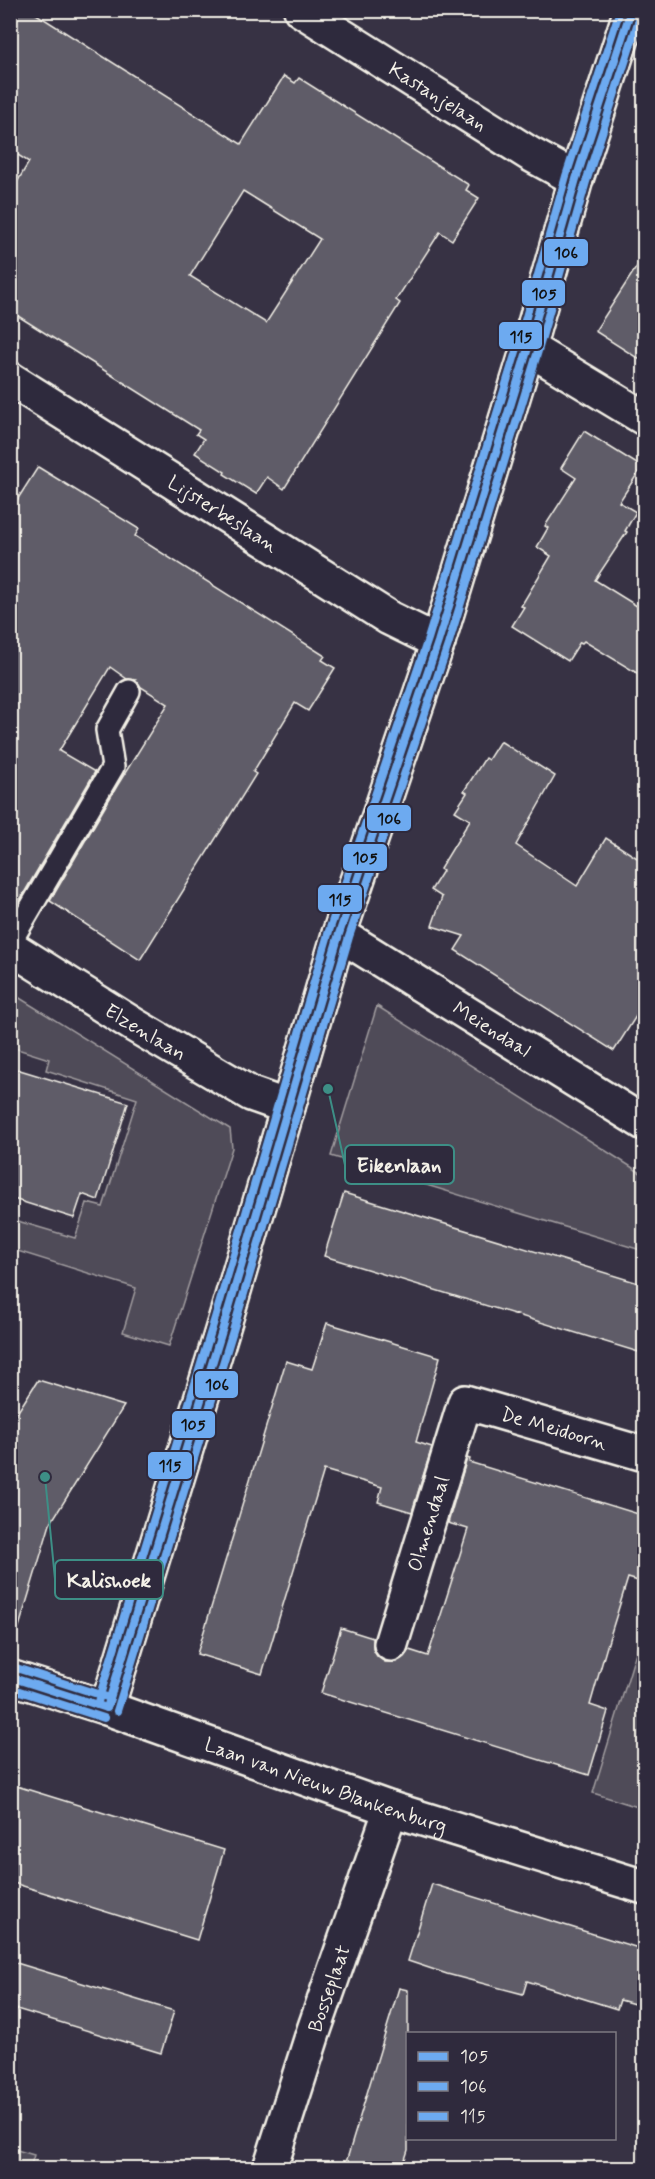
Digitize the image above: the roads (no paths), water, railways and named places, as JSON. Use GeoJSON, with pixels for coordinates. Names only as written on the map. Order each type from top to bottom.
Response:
{"type":"FeatureCollection","features":[{"type":"Feature","properties":{"kind":"street","name":"Kastanjelaan"},"geometry":{"type":"LineString","coordinates":[[301,10],[530,154],[576,179]]}},
{"type":"Feature","properties":{"kind":"street"},"geometry":{"type":"LineString","coordinates":[[107,1708],[339,934],[438,642],[528,348],[576,179],[631,10]]}},
{"type":"Feature","properties":{"kind":"street"},"geometry":{"type":"LineString","coordinates":[[528,348],[645,418]]}},
{"type":"Feature","properties":{"kind":"street","name":"Lijsterbeslaan"},"geometry":{"type":"LineString","coordinates":[[10,379],[389,618],[438,642]]}},
{"type":"Feature","properties":{"kind":"street","name":"Meiendaal"},"geometry":{"type":"LineString","coordinates":[[339,934],[645,1123]]}},
{"type":"Feature","properties":{"kind":"street","name":"Elzenlaan"},"geometry":{"type":"LineString","coordinates":[[10,945],[134,1025],[251,1094],[288,1107]]}},
{"type":"Feature","properties":{"kind":"street","name":"De Meidoorn"},"geometry":{"type":"LineString","coordinates":[[465,1402],[645,1454]]}},
{"type":"Feature","properties":{"kind":"street","name":"Olmendaal"},"geometry":{"type":"LineString","coordinates":[[391,1644],[465,1402]]}},
{"type":"Feature","properties":{"kind":"street","name":"Laan van Nieuw Blankenburg"},"geometry":{"type":"LineString","coordinates":[[10,1677],[107,1708],[391,1809],[645,1887]]}},
{"type":"Feature","properties":{"kind":"street","name":"Bosseplaat"},"geometry":{"type":"LineString","coordinates":[[270,2169],[314,2030],[391,1809]]}},
{"type":"Feature","properties":{"kind":"lane","name":"Elzenlaan"},"geometry":{"type":"LineString","coordinates":[[10,945],[113,767],[107,730],[129,691]]}},
{"type":"Feature","properties":{"kind":"place","name":"Eikenlaan"},"geometry":{"type":"Point","coordinates":[328,1089]}},
{"type":"Feature","properties":{"kind":"place","name":"Kalishoek"},"geometry":{"type":"Point","coordinates":[45,1477]}}]}
